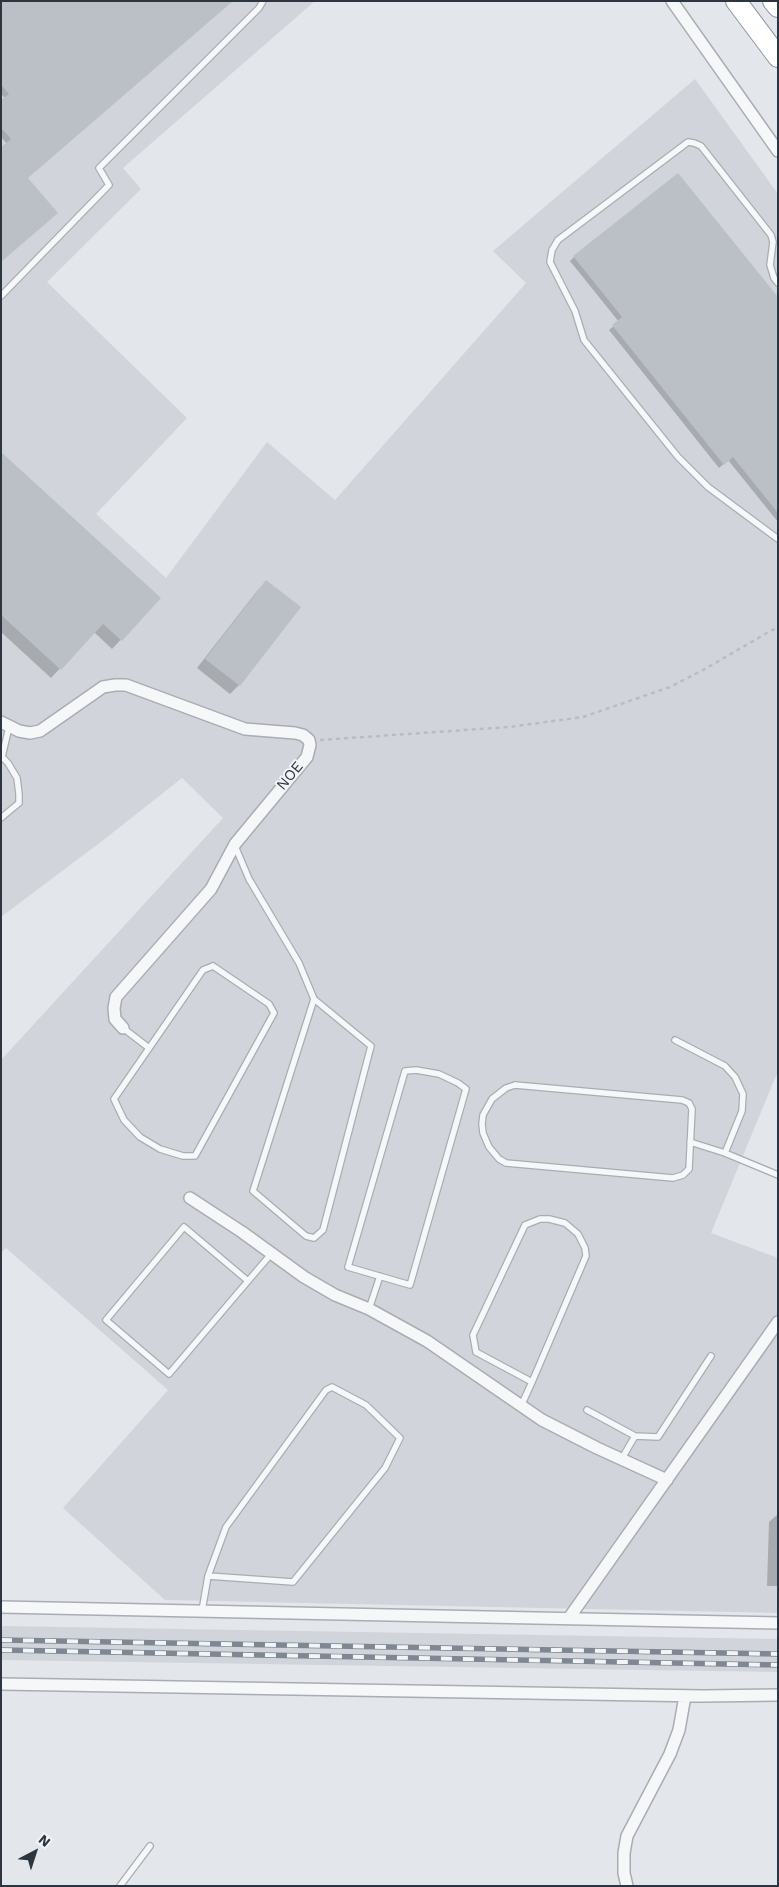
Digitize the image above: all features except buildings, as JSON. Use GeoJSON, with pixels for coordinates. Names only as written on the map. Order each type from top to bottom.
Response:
{"type":"FeatureCollection","features":[{"type":"Feature","properties":{"kind":"highway"},"geometry":{"type":"LineString","coordinates":[[736,1],[778,57]]}},
{"type":"Feature","properties":{"kind":"highway"},"geometry":{"type":"LineString","coordinates":[[773,1],[778,7]]}},
{"type":"Feature","properties":{"kind":"street"},"geometry":{"type":"LineString","coordinates":[[672,1],[778,151]]}},
{"type":"Feature","properties":{"kind":"street"},"geometry":{"type":"LineString","coordinates":[[5,724],[30,733],[40,732],[103,687],[126,685],[246,729],[295,733],[303,735],[308,740]]}},
{"type":"Feature","properties":{"kind":"street","name":"NOE"},"geometry":{"type":"LineString","coordinates":[[123,1028],[116,1019],[114,1008],[116,997],[211,889],[235,844],[307,757],[310,745],[308,740]]}},
{"type":"Feature","properties":{"kind":"street"},"geometry":{"type":"LineString","coordinates":[[190,1198],[304,1277],[335,1295],[370,1309],[427,1341],[542,1420],[621,1460],[666,1480]]}},
{"type":"Feature","properties":{"kind":"street"},"geometry":{"type":"LineString","coordinates":[[569,1618],[778,1322]]}},
{"type":"Feature","properties":{"kind":"street"},"geometry":{"type":"LineString","coordinates":[[1,1608],[778,1623]]}},
{"type":"Feature","properties":{"kind":"street"},"geometry":{"type":"LineString","coordinates":[[1,1684],[685,1696],[778,1695]]}},
{"type":"Feature","properties":{"kind":"street"},"geometry":{"type":"LineString","coordinates":[[627,1886],[624,1873],[624,1853],[627,1836],[670,1754],[679,1730],[685,1696]]}},
{"type":"Feature","properties":{"kind":"lane"},"geometry":{"type":"LineString","coordinates":[[1,296],[109,185],[99,168],[263,1]]}},
{"type":"Feature","properties":{"kind":"lane"},"geometry":{"type":"LineString","coordinates":[[778,283],[774,278],[770,265],[772,235],[701,146],[694,142],[688,142],[558,240],[552,250],[550,262],[575,311],[584,340],[678,457],[708,487],[778,539]]}},
{"type":"Feature","properties":{"kind":"lane"},"geometry":{"type":"LineString","coordinates":[[1,818],[19,803],[16,778],[8,763],[2,757],[5,724]]}},
{"type":"Feature","properties":{"kind":"lane"},"geometry":{"type":"LineString","coordinates":[[235,844],[249,879],[299,963],[314,1000],[371,1046],[323,1230],[314,1238],[306,1236],[253,1191],[314,1000]]}},
{"type":"Feature","properties":{"kind":"lane"},"geometry":{"type":"LineString","coordinates":[[213,966],[269,1004],[274,1013],[195,1156],[171,1153],[150,1144],[132,1129],[118,1110],[114,1099],[149,1048],[203,970],[213,966]]}},
{"type":"Feature","properties":{"kind":"lane"},"geometry":{"type":"LineString","coordinates":[[123,1028],[149,1048]]}},
{"type":"Feature","properties":{"kind":"lane"},"geometry":{"type":"LineString","coordinates":[[675,1040],[725,1066],[735,1077],[743,1094],[742,1111],[725,1153]]}},
{"type":"Feature","properties":{"kind":"lane"},"geometry":{"type":"LineString","coordinates":[[405,1071],[428,1071],[458,1083],[466,1089],[410,1285],[380,1276],[348,1267],[405,1071]]}},
{"type":"Feature","properties":{"kind":"lane"},"geometry":{"type":"LineString","coordinates":[[515,1085],[682,1100],[688,1103],[692,1109],[690,1142],[689,1169],[683,1175],[673,1178],[506,1163],[499,1159],[488,1147],[482,1124],[487,1106],[492,1098],[506,1088],[515,1085]]}},
{"type":"Feature","properties":{"kind":"lane"},"geometry":{"type":"LineString","coordinates":[[690,1142],[725,1153],[778,1175]]}},
{"type":"Feature","properties":{"kind":"lane"},"geometry":{"type":"LineString","coordinates":[[521,1406],[532,1382],[586,1256],[585,1248],[578,1234],[565,1224],[549,1219],[540,1220],[525,1226],[473,1336],[476,1352],[532,1382]]}},
{"type":"Feature","properties":{"kind":"lane"},"geometry":{"type":"LineString","coordinates":[[248,1281],[184,1227],[106,1320],[169,1374],[272,1253]]}},
{"type":"Feature","properties":{"kind":"lane"},"geometry":{"type":"LineString","coordinates":[[370,1309],[380,1276]]}},
{"type":"Feature","properties":{"kind":"lane"},"geometry":{"type":"LineString","coordinates":[[587,1410],[635,1436],[658,1437],[711,1356]]}},
{"type":"Feature","properties":{"kind":"lane"},"geometry":{"type":"LineString","coordinates":[[202,1611],[208,1576],[226,1527],[326,1390],[332,1387],[366,1405],[400,1438],[385,1468],[293,1582],[208,1576]]}},
{"type":"Feature","properties":{"kind":"lane"},"geometry":{"type":"LineString","coordinates":[[621,1460],[635,1436]]}},
{"type":"Feature","properties":{"kind":"lane"},"geometry":{"type":"LineString","coordinates":[[120,1886],[150,1846]]}},
{"type":"Feature","properties":{"kind":"path"},"geometry":{"type":"LineString","coordinates":[[308,740],[509,727],[583,717],[670,686],[705,669],[772,630],[778,629]]}},
{"type":"Feature","properties":{"kind":"shaded area"},"geometry":{"type":"Polygon","coordinates":[[[1,1],[315,1],[123,168],[141,189],[47,282],[187,418],[96,514],[166,578],[267,442],[335,500],[526,283],[493,251],[695,79],[778,194],[778,1071],[711,1233],[778,1258],[778,1613],[165,1600],[63,1508],[168,1390],[6,1248],[1,1253],[1,1060],[223,818],[182,778],[1,917],[1,1]]]}},
{"type":"Feature","properties":{"kind":"shaded area"},"geometry":{"type":"Polygon","coordinates":[[[1,1626],[778,1639],[778,1672],[1,1660],[1,1626]]]}},
{"type":"Feature","properties":{"kind":"railway"},"geometry":{"type":"LineString","coordinates":[[1,1640],[778,1654]]}},
{"type":"Feature","properties":{"kind":"railway"},"geometry":{"type":"LineString","coordinates":[[1,1650],[778,1665]]}}]}
